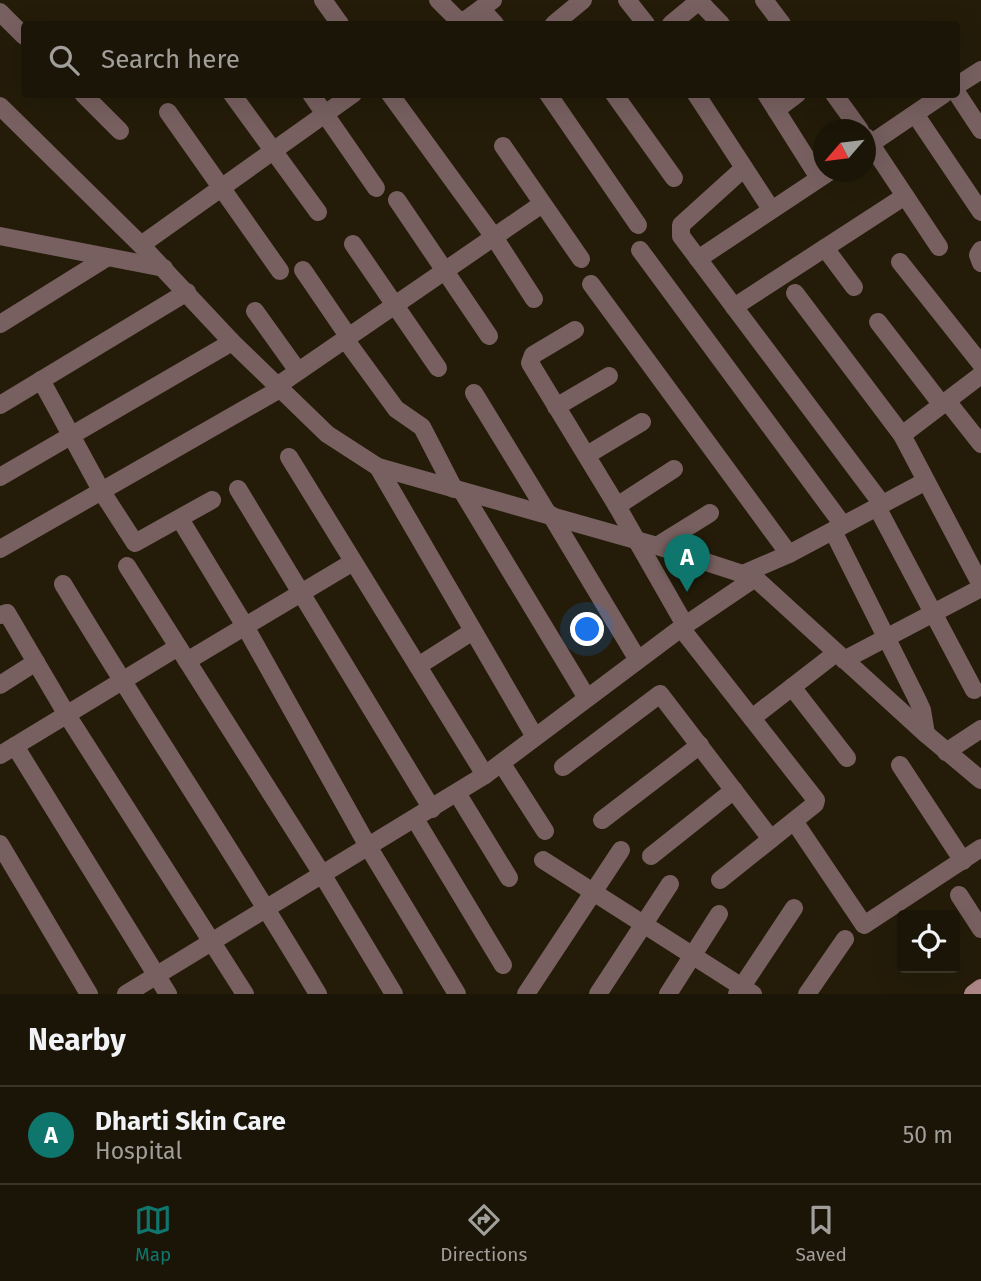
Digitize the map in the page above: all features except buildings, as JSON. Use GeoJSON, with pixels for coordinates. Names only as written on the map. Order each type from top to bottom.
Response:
{"type":"FeatureCollection","features":[{"type":"Feature","properties":{"kind":"main road"},"geometry":{"type":"LineString","coordinates":[[973,994],[981,988]]}},
{"type":"Feature","properties":{"kind":"street"},"geometry":{"type":"LineString","coordinates":[[323,0],[338,21]]}},
{"type":"Feature","properties":{"kind":"street"},"geometry":{"type":"LineString","coordinates":[[439,0],[459,21],[467,19],[487,4],[494,21]]}},
{"type":"Feature","properties":{"kind":"street"},"geometry":{"type":"LineString","coordinates":[[562,21],[583,0]]}},
{"type":"Feature","properties":{"kind":"street"},"geometry":{"type":"LineString","coordinates":[[626,0],[644,21]]}},
{"type":"Feature","properties":{"kind":"street"},"geometry":{"type":"LineString","coordinates":[[674,21],[699,0],[718,21]]}},
{"type":"Feature","properties":{"kind":"street"},"geometry":{"type":"LineString","coordinates":[[764,0],[780,21]]}},
{"type":"Feature","properties":{"kind":"street"},"geometry":{"type":"LineString","coordinates":[[0,12],[21,33]]}},
{"type":"Feature","properties":{"kind":"street"},"geometry":{"type":"LineString","coordinates":[[960,84],[981,70]]}},
{"type":"Feature","properties":{"kind":"street"},"geometry":{"type":"LineString","coordinates":[[960,96],[979,124]]}},
{"type":"Feature","properties":{"kind":"street"},"geometry":{"type":"LineString","coordinates":[[87,98],[120,131]]}},
{"type":"Feature","properties":{"kind":"street"},"geometry":{"type":"LineString","coordinates":[[235,98],[318,212]]}},
{"type":"Feature","properties":{"kind":"street"},"geometry":{"type":"LineString","coordinates":[[313,98],[376,188]]}},
{"type":"Feature","properties":{"kind":"street"},"geometry":{"type":"LineString","coordinates":[[141,245],[347,98]]}},
{"type":"Feature","properties":{"kind":"street"},"geometry":{"type":"LineString","coordinates":[[393,98],[494,237],[534,299]]}},
{"type":"Feature","properties":{"kind":"street"},"geometry":{"type":"LineString","coordinates":[[551,98],[638,225]]}},
{"type":"Feature","properties":{"kind":"street"},"geometry":{"type":"LineString","coordinates":[[617,98],[674,178]]}},
{"type":"Feature","properties":{"kind":"street"},"geometry":{"type":"LineString","coordinates":[[699,98],[771,209]]}},
{"type":"Feature","properties":{"kind":"street"},"geometry":{"type":"LineString","coordinates":[[768,98],[813,160]]}},
{"type":"Feature","properties":{"kind":"street"},"geometry":{"type":"LineString","coordinates":[[776,110],[792,98]]}},
{"type":"Feature","properties":{"kind":"street"},"geometry":{"type":"LineString","coordinates":[[837,98],[851,119]]}},
{"type":"Feature","properties":{"kind":"street"},"geometry":{"type":"LineString","coordinates":[[876,134],[915,114],[938,98]]}},
{"type":"Feature","properties":{"kind":"street"},"geometry":{"type":"LineString","coordinates":[[0,106],[164,268],[232,342],[327,434],[377,467],[637,540],[749,576],[981,780]]}},
{"type":"Feature","properties":{"kind":"street"},"geometry":{"type":"LineString","coordinates":[[168,112],[280,271]]}},
{"type":"Feature","properties":{"kind":"street"},"geometry":{"type":"LineString","coordinates":[[915,114],[981,212]]}},
{"type":"Feature","properties":{"kind":"street"},"geometry":{"type":"LineString","coordinates":[[503,146],[581,259]]}},
{"type":"Feature","properties":{"kind":"street"},"geometry":{"type":"LineString","coordinates":[[876,155],[939,247]]}},
{"type":"Feature","properties":{"kind":"street"},"geometry":{"type":"LineString","coordinates":[[744,168],[681,225],[681,236],[879,506],[974,690]]}},
{"type":"Feature","properties":{"kind":"street"},"geometry":{"type":"LineString","coordinates":[[698,258],[813,182]]}},
{"type":"Feature","properties":{"kind":"street"},"geometry":{"type":"LineString","coordinates":[[734,307],[905,196]]}},
{"type":"Feature","properties":{"kind":"street"},"geometry":{"type":"LineString","coordinates":[[397,200],[489,335]]}},
{"type":"Feature","properties":{"kind":"street"},"geometry":{"type":"LineString","coordinates":[[0,549],[279,387],[298,371],[542,204]]}},
{"type":"Feature","properties":{"kind":"street"},"geometry":{"type":"LineString","coordinates":[[0,236],[164,268]]}},
{"type":"Feature","properties":{"kind":"street"},"geometry":{"type":"LineString","coordinates":[[353,244],[438,368]]}},
{"type":"Feature","properties":{"kind":"street"},"geometry":{"type":"LineString","coordinates":[[825,248],[854,287]]}},
{"type":"Feature","properties":{"kind":"street"},"geometry":{"type":"LineString","coordinates":[[640,250],[838,528],[922,710],[926,734]]}},
{"type":"Feature","properties":{"kind":"street"},"geometry":{"type":"LineString","coordinates":[[981,250],[978,255],[981,263]]}},
{"type":"Feature","properties":{"kind":"street"},"geometry":{"type":"LineString","coordinates":[[0,324],[106,258]]}},
{"type":"Feature","properties":{"kind":"street"},"geometry":{"type":"LineString","coordinates":[[900,262],[981,364]]}},
{"type":"Feature","properties":{"kind":"street"},"geometry":{"type":"LineString","coordinates":[[303,270],[396,409],[422,427],[587,698]]}},
{"type":"Feature","properties":{"kind":"street"},"geometry":{"type":"LineString","coordinates":[[591,285],[789,554]]}},
{"type":"Feature","properties":{"kind":"street"},"geometry":{"type":"LineString","coordinates":[[0,405],[187,292]]}},
{"type":"Feature","properties":{"kind":"street"},"geometry":{"type":"LineString","coordinates":[[752,718],[792,687],[840,656],[887,637],[933,613],[979,576],[902,435],[795,293]]}},
{"type":"Feature","properties":{"kind":"street"},"geometry":{"type":"LineString","coordinates":[[255,311],[298,371]]}},
{"type":"Feature","properties":{"kind":"street"},"geometry":{"type":"LineString","coordinates":[[878,322],[981,444]]}},
{"type":"Feature","properties":{"kind":"street"},"geometry":{"type":"LineString","coordinates":[[575,330],[533,355],[530,360],[637,540],[683,626],[816,800],[815,804],[720,880]]}},
{"type":"Feature","properties":{"kind":"street"},"geometry":{"type":"LineString","coordinates":[[0,477],[232,342]]}},
{"type":"Feature","properties":{"kind":"street"},"geometry":{"type":"LineString","coordinates":[[902,435],[981,375]]}},
{"type":"Feature","properties":{"kind":"street"},"geometry":{"type":"LineString","coordinates":[[556,407],[609,376]]}},
{"type":"Feature","properties":{"kind":"street"},"geometry":{"type":"LineString","coordinates":[[41,380],[102,492],[136,544],[212,500]]}},
{"type":"Feature","properties":{"kind":"street"},"geometry":{"type":"LineString","coordinates":[[474,393],[638,660]]}},
{"type":"Feature","properties":{"kind":"street"},"geometry":{"type":"LineString","coordinates":[[587,455],[642,422]]}},
{"type":"Feature","properties":{"kind":"street"},"geometry":{"type":"LineString","coordinates":[[289,457],[485,775]]}},
{"type":"Feature","properties":{"kind":"street"},"geometry":{"type":"LineString","coordinates":[[377,467],[536,737]]}},
{"type":"Feature","properties":{"kind":"street"},"geometry":{"type":"LineString","coordinates":[[617,506],[674,470]]}},
{"type":"Feature","properties":{"kind":"street"},"geometry":{"type":"LineString","coordinates":[[126,994],[369,848],[502,764],[749,576],[926,481]]}},
{"type":"Feature","properties":{"kind":"street"},"geometry":{"type":"LineString","coordinates":[[238,489],[432,809]]}},
{"type":"Feature","properties":{"kind":"street"},"geometry":{"type":"LineString","coordinates":[[657,546],[710,513]]}},
{"type":"Feature","properties":{"kind":"street"},"geometry":{"type":"LineString","coordinates":[[180,519],[245,626],[369,848],[457,994]]}},
{"type":"Feature","properties":{"kind":"street"},"geometry":{"type":"LineString","coordinates":[[168,994],[8,751],[121,682],[245,626],[353,562]]}},
{"type":"Feature","properties":{"kind":"street"},"geometry":{"type":"LineString","coordinates":[[127,566],[322,874],[394,994]]}},
{"type":"Feature","properties":{"kind":"street"},"geometry":{"type":"LineString","coordinates":[[63,584],[121,682],[267,908],[318,994]]}},
{"type":"Feature","properties":{"kind":"street"},"geometry":{"type":"LineString","coordinates":[[0,615],[6,612],[67,715],[245,994]]}},
{"type":"Feature","properties":{"kind":"street"},"geometry":{"type":"LineString","coordinates":[[418,666],[473,631]]}},
{"type":"Feature","properties":{"kind":"street"},"geometry":{"type":"LineString","coordinates":[[0,685],[36,662]]}},
{"type":"Feature","properties":{"kind":"street"},"geometry":{"type":"LineString","coordinates":[[792,687],[848,758]]}},
{"type":"Feature","properties":{"kind":"street"},"geometry":{"type":"LineString","coordinates":[[563,766],[658,694],[661,695],[771,839]]}},
{"type":"Feature","properties":{"kind":"street"},"geometry":{"type":"LineString","coordinates":[[946,752],[981,729]]}},
{"type":"Feature","properties":{"kind":"street"},"geometry":{"type":"LineString","coordinates":[[602,820],[700,745]]}},
{"type":"Feature","properties":{"kind":"street"},"geometry":{"type":"LineString","coordinates":[[502,764],[545,831]]}},
{"type":"Feature","properties":{"kind":"street"},"geometry":{"type":"LineString","coordinates":[[901,765],[963,861]]}},
{"type":"Feature","properties":{"kind":"street"},"geometry":{"type":"LineString","coordinates":[[651,856],[734,790]]}},
{"type":"Feature","properties":{"kind":"street"},"geometry":{"type":"LineString","coordinates":[[457,793],[509,878]]}},
{"type":"Feature","properties":{"kind":"street"},"geometry":{"type":"LineString","coordinates":[[415,819],[503,965]]}},
{"type":"Feature","properties":{"kind":"street"},"geometry":{"type":"LineString","coordinates":[[794,821],[864,925],[981,848]]}},
{"type":"Feature","properties":{"kind":"street"},"geometry":{"type":"LineString","coordinates":[[0,844],[89,994]]}},
{"type":"Feature","properties":{"kind":"street"},"geometry":{"type":"LineString","coordinates":[[526,994],[621,850]]}},
{"type":"Feature","properties":{"kind":"street"},"geometry":{"type":"LineString","coordinates":[[543,860],[744,991],[794,908]]}},
{"type":"Feature","properties":{"kind":"street"},"geometry":{"type":"LineString","coordinates":[[598,994],[670,884]]}},
{"type":"Feature","properties":{"kind":"street"},"geometry":{"type":"LineString","coordinates":[[959,895],[981,929]]}},
{"type":"Feature","properties":{"kind":"street"},"geometry":{"type":"LineString","coordinates":[[668,994],[719,914]]}},
{"type":"Feature","properties":{"kind":"street"},"geometry":{"type":"LineString","coordinates":[[807,994],[845,939]]}},
{"type":"Feature","properties":{"kind":"place","name":"Dharti Skin Care"},"geometry":{"type":"Point","coordinates":[687,592]}}]}
